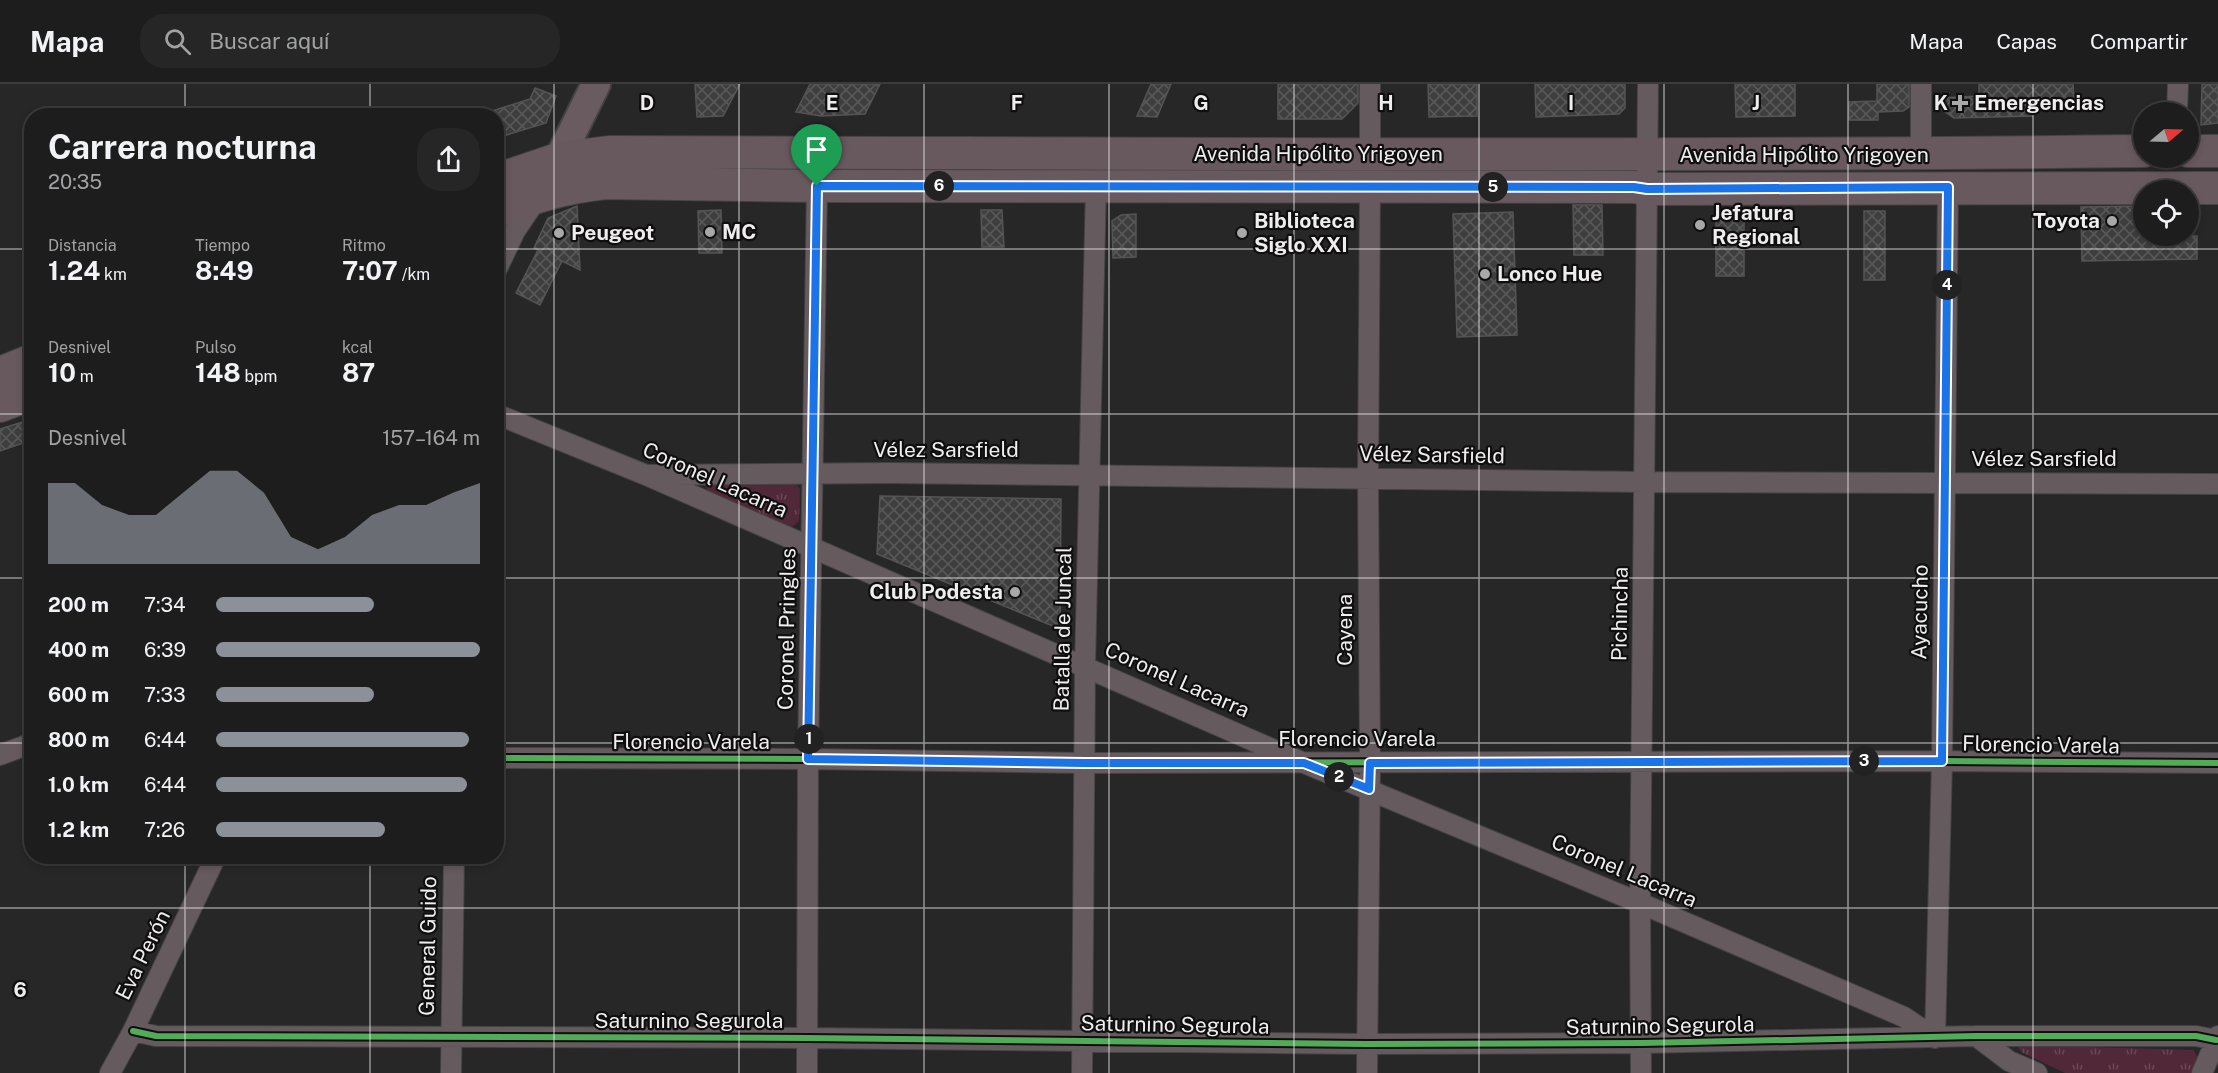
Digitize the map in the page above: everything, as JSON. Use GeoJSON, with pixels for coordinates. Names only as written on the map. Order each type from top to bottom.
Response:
{"type":"FeatureCollection","features":[{"type":"Feature","properties":{"kind":"main road","name":"Avenida Hipólito Yrigoyen"},"geometry":{"type":"LineString","coordinates":[[504,177],[561,158],[610,152],[1648,156],[2133,151]]}},
{"type":"Feature","properties":{"kind":"main road"},"geometry":{"type":"LineString","coordinates":[[2199,151],[2218,151]]}},
{"type":"Feature","properties":{"kind":"main road","name":"Avenida Hipólito Yrigoyen"},"geometry":{"type":"LineString","coordinates":[[504,209],[540,195],[575,186],[606,183],[817,186],[1634,187],[1647,189],[2218,188]]}},
{"type":"Feature","properties":{"kind":"main road"},"geometry":{"type":"LineString","coordinates":[[0,373],[24,363]]}},
{"type":"Feature","properties":{"kind":"main road"},"geometry":{"type":"LineString","coordinates":[[0,406],[24,397]]}},
{"type":"Feature","properties":{"kind":"street"},"geometry":{"type":"LineString","coordinates":[[504,254],[515,231],[540,195],[561,158],[596,84]]}},
{"type":"Feature","properties":{"kind":"street"},"geometry":{"type":"LineString","coordinates":[[1370,84],[1370,154]]}},
{"type":"Feature","properties":{"kind":"street","name":"Pichincha"},"geometry":{"type":"LineString","coordinates":[[1641,1073],[1640,903],[1646,482],[1648,84]]}},
{"type":"Feature","properties":{"kind":"street"},"geometry":{"type":"LineString","coordinates":[[1921,84],[1921,154]]}},
{"type":"Feature","properties":{"kind":"street"},"geometry":{"type":"LineString","coordinates":[[2177,102],[2178,84]]}},
{"type":"Feature","properties":{"kind":"street","name":"Coronel Pringles"},"geometry":{"type":"LineString","coordinates":[[807,1073],[808,759],[817,186]]}},
{"type":"Feature","properties":{"kind":"street","name":"Batalla de Juncal"},"geometry":{"type":"LineString","coordinates":[[1082,1073],[1085,666],[1096,186]]}},
{"type":"Feature","properties":{"kind":"street","name":"Cayena"},"geometry":{"type":"LineString","coordinates":[[1366,1073],[1370,763],[1368,478],[1370,187]]}},
{"type":"Feature","properties":{"kind":"street","name":"Ayacucho"},"geometry":{"type":"LineString","coordinates":[[1935,1038],[1942,761],[1948,187]]}},
{"type":"Feature","properties":{"kind":"street","name":"Coronel Lacarra"},"geometry":{"type":"LineString","coordinates":[[504,417],[646,475],[1304,763],[1640,903],[1904,1017],[1935,1038]]}},
{"type":"Feature","properties":{"kind":"street","name":"Vélez Sarsfield"},"geometry":{"type":"LineString","coordinates":[[646,475],[1090,475],[1646,482],[2218,484]]}},
{"type":"Feature","properties":{"kind":"street"},"geometry":{"type":"LineString","coordinates":[[0,755],[24,747]]}},
{"type":"Feature","properties":{"kind":"street","name":"Florencio Varela"},"geometry":{"type":"LineString","coordinates":[[504,758],[1084,763],[1942,761],[2218,763]]}},
{"type":"Feature","properties":{"kind":"street","name":"Eva Perón"},"geometry":{"type":"LineString","coordinates":[[110,1073],[133,1031],[212,864]]}},
{"type":"Feature","properties":{"kind":"street","name":"General Guido"},"geometry":{"type":"LineString","coordinates":[[451,1073],[454,864]]}},
{"type":"Feature","properties":{"kind":"street","name":"Saturnino Segurola"},"geometry":{"type":"LineString","coordinates":[[133,1031],[156,1036],[807,1038],[1366,1044],[1642,1043],[1976,1036],[2196,1036],[2217,1038]]}},
{"type":"Feature","properties":{"kind":"street"},"geometry":{"type":"LineString","coordinates":[[1976,1036],[2009,1061],[2037,1073]]}},
{"type":"Feature","properties":{"kind":"street"},"geometry":{"type":"LineString","coordinates":[[2202,1073],[2217,1038]]}},
{"type":"Feature","properties":{"kind":"green space"},"geometry":{"type":"Polygon","coordinates":[[[711,480],[793,480],[800,489],[799,521],[790,529],[709,495],[706,487],[711,480]]]}},
{"type":"Feature","properties":{"kind":"green space"},"geometry":{"type":"Polygon","coordinates":[[[2017,1045],[2194,1050],[2198,1060],[2193,1073],[2065,1073],[2021,1052],[2017,1045]]]}},
{"type":"Feature","properties":{"kind":"building"},"geometry":{"type":"Polygon","coordinates":[[[695,84],[740,84],[723,116],[697,117],[695,84]]]}},
{"type":"Feature","properties":{"kind":"building"},"geometry":{"type":"Polygon","coordinates":[[[810,84],[880,84],[865,114],[821,116],[796,112],[810,84]]]}},
{"type":"Feature","properties":{"kind":"building"},"geometry":{"type":"Polygon","coordinates":[[[1151,84],[1171,84],[1157,117],[1137,116],[1151,84]]]}},
{"type":"Feature","properties":{"kind":"building"},"geometry":{"type":"Polygon","coordinates":[[[1278,84],[1358,84],[1358,103],[1342,119],[1278,119],[1278,84]]]}},
{"type":"Feature","properties":{"kind":"building"},"geometry":{"type":"Polygon","coordinates":[[[1428,84],[1477,84],[1477,116],[1429,117],[1428,84]]]}},
{"type":"Feature","properties":{"kind":"building"},"geometry":{"type":"Polygon","coordinates":[[[1535,84],[1625,84],[1625,108],[1619,114],[1536,117],[1535,84]]]}},
{"type":"Feature","properties":{"kind":"building"},"geometry":{"type":"Polygon","coordinates":[[[1735,84],[1795,84],[1795,116],[1736,117],[1735,84]]]}},
{"type":"Feature","properties":{"kind":"building"},"geometry":{"type":"Polygon","coordinates":[[[1877,84],[1909,84],[1909,107],[1903,111],[1878,112],[1878,120],[1849,120],[1849,102],[1877,101],[1877,84]]]}},
{"type":"Feature","properties":{"kind":"building"},"geometry":{"type":"Polygon","coordinates":[[[1979,84],[2073,84],[2074,102],[2032,103],[2032,116],[1954,118],[1941,109],[1941,98],[1979,96],[1979,84]]]}},
{"type":"Feature","properties":{"kind":"building"},"geometry":{"type":"Polygon","coordinates":[[[2202,84],[2218,84],[2218,123],[2201,125],[2202,84]]]}},
{"type":"Feature","properties":{"kind":"building"},"geometry":{"type":"Polygon","coordinates":[[[535,88],[556,96],[546,123],[504,136],[504,108],[502,108],[530,99],[535,88]]]}},
{"type":"Feature","properties":{"kind":"building"},"geometry":{"type":"Polygon","coordinates":[[[1573,205],[1602,205],[1603,255],[1574,255],[1573,205]]]}},
{"type":"Feature","properties":{"kind":"building"},"geometry":{"type":"Polygon","coordinates":[[[577,206],[580,270],[562,261],[540,305],[516,293],[538,250],[534,248],[548,218],[577,206]]]}},
{"type":"Feature","properties":{"kind":"building","name":"Toyota"},"geometry":{"type":"Polygon","coordinates":[[[2133,206],[2133,246],[2197,246],[2197,259],[2082,261],[2081,207],[2133,206]]]}},
{"type":"Feature","properties":{"kind":"building","name":"MC"},"geometry":{"type":"Polygon","coordinates":[[[721,210],[722,253],[699,253],[698,211],[721,210]]]}},
{"type":"Feature","properties":{"kind":"building"},"geometry":{"type":"Polygon","coordinates":[[[981,210],[1002,210],[1004,247],[982,247],[981,210]]]}},
{"type":"Feature","properties":{"kind":"building"},"geometry":{"type":"Polygon","coordinates":[[[1864,211],[1885,211],[1885,280],[1864,280],[1864,211]]]}},
{"type":"Feature","properties":{"kind":"building","name":"Lonco Hue"},"geometry":{"type":"Polygon","coordinates":[[[1513,212],[1517,335],[1457,337],[1453,214],[1513,212]]]}},
{"type":"Feature","properties":{"kind":"building"},"geometry":{"type":"Polygon","coordinates":[[[1744,212],[1744,276],[1716,276],[1716,213],[1744,212]]]}},
{"type":"Feature","properties":{"kind":"building"},"geometry":{"type":"Polygon","coordinates":[[[1136,214],[1136,257],[1113,258],[1112,221],[1121,215],[1136,214]]]}},
{"type":"Feature","properties":{"kind":"building"},"geometry":{"type":"Polygon","coordinates":[[[24,422],[24,443],[0,451],[0,429],[24,422]]]}},
{"type":"Feature","properties":{"kind":"building","name":"Club Podesta"},"geometry":{"type":"Polygon","coordinates":[[[880,496],[1061,499],[1060,629],[877,554],[880,496]]]}},
{"type":"Feature","properties":{"kind":"cycle path"},"geometry":{"type":"LineString","coordinates":[[504,758],[1084,763],[1942,761],[2218,763]]}},
{"type":"Feature","properties":{"kind":"cycle path"},"geometry":{"type":"LineString","coordinates":[[133,1031],[156,1036],[807,1038],[1366,1044],[1642,1043],[1976,1036],[2196,1036],[2216,1040]]}},
{"type":"Feature","properties":{"kind":"place","name":"Emergencias"},"geometry":{"type":"Point","coordinates":[1960,103]}},
{"type":"Feature","properties":{"kind":"place","name":"Toyota"},"geometry":{"type":"Point","coordinates":[2112,221]}},
{"type":"Feature","properties":{"kind":"place","name":"Jefatura Regional"},"geometry":{"type":"Point","coordinates":[1700,225]}},
{"type":"Feature","properties":{"kind":"place","name":"MC"},"geometry":{"type":"Point","coordinates":[710,232]}},
{"type":"Feature","properties":{"kind":"place","name":"Peugeot"},"geometry":{"type":"Point","coordinates":[559,233]}},
{"type":"Feature","properties":{"kind":"place","name":"Biblioteca Siglo XXI"},"geometry":{"type":"Point","coordinates":[1242,233]}},
{"type":"Feature","properties":{"kind":"place","name":"Lonco Hue"},"geometry":{"type":"Point","coordinates":[1485,274]}},
{"type":"Feature","properties":{"kind":"place","name":"Club Podesta"},"geometry":{"type":"Point","coordinates":[1015,592]}},
{"type":"Feature","properties":{"kind":"route"},"geometry":{"type":"LineString","coordinates":[[817,186],[1634,187],[1647,189],[1948,187],[1942,761],[1370,763],[1369,789],[1304,763],[808,759],[817,186]]}}]}
